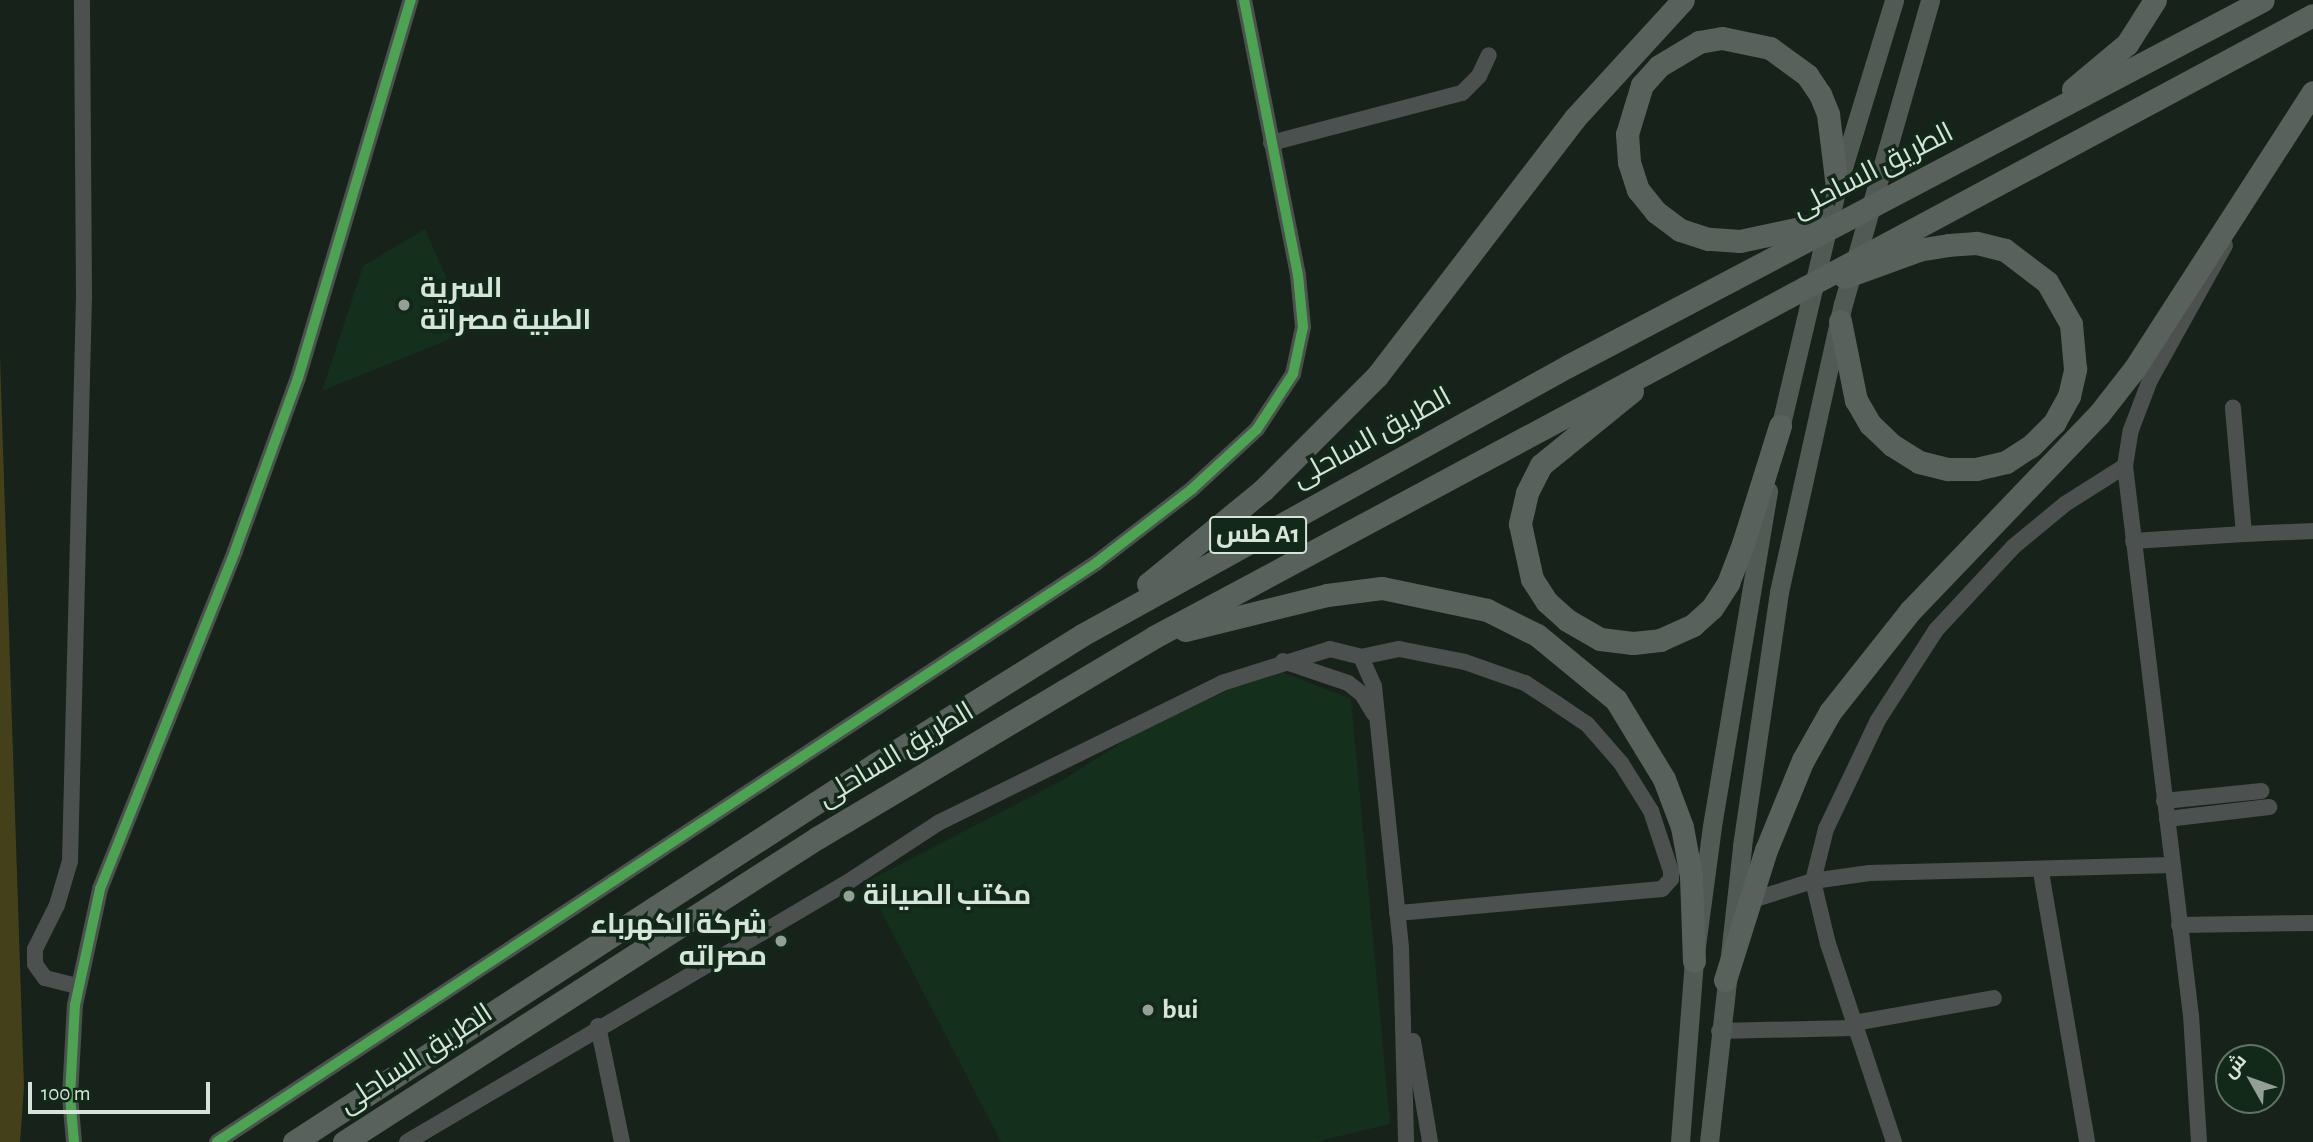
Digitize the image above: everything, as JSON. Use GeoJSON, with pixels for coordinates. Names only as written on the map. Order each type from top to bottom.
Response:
{"type":"FeatureCollection","features":[{"type":"Feature","properties":{"kind":"highway"},"geometry":{"type":"LineString","coordinates":[[1082,635],[1189,553],[1326,431],[1423,322],[1574,119],[1683,0]]}},
{"type":"Feature","properties":{"kind":"highway"},"geometry":{"type":"LineString","coordinates":[[2007,135],[2127,44],[2155,0]]}},
{"type":"Feature","properties":{"kind":"highway","name":"الطريق الساحلى"},"geometry":{"type":"LineString","coordinates":[[294,1142],[862,772],[1082,635],[1321,500],[1857,213],[2263,0]]}},
{"type":"Feature","properties":{"kind":"highway","name":"الطريق الساحلى"},"geometry":{"type":"LineString","coordinates":[[344,1142],[817,838],[1154,637],[1702,340],[2313,15]]}},
{"type":"Feature","properties":{"kind":"highway"},"geometry":{"type":"LineString","coordinates":[[1837,187],[1828,114],[1820,94],[1807,75],[1770,48],[1723,38],[1699,42],[1659,66],[1642,85],[1632,108],[1629,162],[1639,190],[1656,212],[1679,230],[1708,239],[1740,241],[1857,213]]}},
{"type":"Feature","properties":{"kind":"highway"},"geometry":{"type":"LineString","coordinates":[[1724,980],[1749,901],[1798,772],[1830,712],[1910,611],[2099,414],[2134,368],[2313,92]]}},
{"type":"Feature","properties":{"kind":"highway"},"geometry":{"type":"LineString","coordinates":[[1786,297],[1919,250],[1976,243],[2005,250],[2047,282],[2071,324],[2075,369],[2069,396],[2046,431],[2006,462],[1957,469],[1919,462],[1892,445],[1870,424],[1856,400],[1841,312]]}},
{"type":"Feature","properties":{"kind":"highway"},"geometry":{"type":"LineString","coordinates":[[1702,340],[1568,440],[1541,465],[1527,493],[1520,524],[1532,579],[1547,602],[1600,639],[1633,643],[1660,640],[1693,625],[1712,608],[1728,583],[1780,426]]}},
{"type":"Feature","properties":{"kind":"highway"},"geometry":{"type":"LineString","coordinates":[[1154,637],[1327,595],[1382,588],[1488,610],[1537,635],[1616,700],[1664,779],[1682,827],[1691,876],[1694,961]]}},
{"type":"Feature","properties":{"kind":"main road"},"geometry":{"type":"LineString","coordinates":[[1681,1142],[1694,961],[1736,677],[1780,426],[1837,187],[1894,0]]}},
{"type":"Feature","properties":{"kind":"main road"},"geometry":{"type":"LineString","coordinates":[[1709,1142],[1724,980],[1779,592],[1841,312],[1885,147],[1930,0]]}},
{"type":"Feature","properties":{"kind":"street"},"geometry":{"type":"LineString","coordinates":[[77,986],[45,978],[35,964],[35,948],[57,905],[69,861],[83,296],[82,0]]}},
{"type":"Feature","properties":{"kind":"street"},"geometry":{"type":"LineString","coordinates":[[84,1142],[71,1137],[77,986],[90,924],[116,844],[235,551],[298,378],[411,0]]}},
{"type":"Feature","properties":{"kind":"street"},"geometry":{"type":"LineString","coordinates":[[217,1142],[1096,563],[1242,444],[1283,394],[1303,334],[1301,295],[1244,0]]}},
{"type":"Feature","properties":{"kind":"street"},"geometry":{"type":"LineString","coordinates":[[1271,143],[1462,93],[1479,76],[1489,55]]}},
{"type":"Feature","properties":{"kind":"street"},"geometry":{"type":"LineString","coordinates":[[2199,1142],[2195,1063],[2125,466],[2131,430],[2150,380],[2201,292],[2245,197]]}},
{"type":"Feature","properties":{"kind":"street"},"geometry":{"type":"LineString","coordinates":[[2233,407],[2244,534]]}},
{"type":"Feature","properties":{"kind":"street"},"geometry":{"type":"LineString","coordinates":[[1894,1142],[1854,1025],[1813,881],[1826,829],[1878,720],[1936,630],[2013,547],[2065,504],[2125,466]]}},
{"type":"Feature","properties":{"kind":"street"},"geometry":{"type":"LineString","coordinates":[[2133,541],[2313,531]]}},
{"type":"Feature","properties":{"kind":"street"},"geometry":{"type":"LineString","coordinates":[[407,1142],[598,1026],[848,882],[938,823],[1182,701],[1282,661],[1330,649],[1361,657],[1399,649],[1465,662],[1525,683],[1558,704],[1587,724],[1620,763],[1651,811],[1671,871],[1671,880],[1662,890],[1397,913]]}},
{"type":"Feature","properties":{"kind":"street"},"geometry":{"type":"LineString","coordinates":[[1361,657],[1374,686],[1401,948],[1430,1142]]}},
{"type":"Feature","properties":{"kind":"street"},"geometry":{"type":"LineString","coordinates":[[1282,661],[1348,682],[1371,706],[1377,727]]}},
{"type":"Feature","properties":{"kind":"street"},"geometry":{"type":"LineString","coordinates":[[2164,801],[2262,792]]}},
{"type":"Feature","properties":{"kind":"street"},"geometry":{"type":"LineString","coordinates":[[2167,819],[2270,807]]}},
{"type":"Feature","properties":{"kind":"street"},"geometry":{"type":"LineString","coordinates":[[1749,901],[1813,881],[1869,873],[2041,872],[2172,865]]}},
{"type":"Feature","properties":{"kind":"street"},"geometry":{"type":"LineString","coordinates":[[2041,872],[2087,1142]]}},
{"type":"Feature","properties":{"kind":"street"},"geometry":{"type":"LineString","coordinates":[[2179,925],[2313,923]]}},
{"type":"Feature","properties":{"kind":"street"},"geometry":{"type":"LineString","coordinates":[[1401,948],[1406,1142]]}},
{"type":"Feature","properties":{"kind":"street"},"geometry":{"type":"LineString","coordinates":[[1719,1031],[1854,1025],[1994,998]]}},
{"type":"Feature","properties":{"kind":"street"},"geometry":{"type":"LineString","coordinates":[[598,1026],[622,1142]]}},
{"type":"Feature","properties":{"kind":"street"},"geometry":{"type":"LineString","coordinates":[[208,1142],[239,1128]]}},
{"type":"Feature","properties":{"kind":"shaded area","name":"السرية الطبية مصراتة"},"geometry":{"type":"Polygon","coordinates":[[[425,229],[470,331],[322,391],[363,266],[425,229]]]}},
{"type":"Feature","properties":{"kind":"shaded area"},"geometry":{"type":"Polygon","coordinates":[[[0,358],[24,1087],[20,1142],[0,1142],[0,358]]]}},
{"type":"Feature","properties":{"kind":"shaded area"},"geometry":{"type":"Polygon","coordinates":[[[1274,669],[1351,699],[1390,1124],[1315,1142],[1001,1142],[866,882],[1063,780],[1138,732],[1274,669]]]}},
{"type":"Feature","properties":{"kind":"cycle path"},"geometry":{"type":"LineString","coordinates":[[74,1142],[70,1096],[75,1005],[100,889],[235,551],[298,378],[411,0]]}},
{"type":"Feature","properties":{"kind":"cycle path"},"geometry":{"type":"LineString","coordinates":[[217,1142],[1096,563],[1192,489],[1257,429],[1293,374],[1303,327],[1298,275],[1244,0]]}},
{"type":"Feature","properties":{"kind":"place","name":"السرية الطبية مصراتة"},"geometry":{"type":"Point","coordinates":[404,305]}},
{"type":"Feature","properties":{"kind":"place","name":"مكتب الصيانة"},"geometry":{"type":"Point","coordinates":[849,896]}},
{"type":"Feature","properties":{"kind":"place","name":"شركة الكهرباء مصراته"},"geometry":{"type":"Point","coordinates":[781,941]}},
{"type":"Feature","properties":{"kind":"place","name":"bui"},"geometry":{"type":"Point","coordinates":[1148,1010]}}]}
